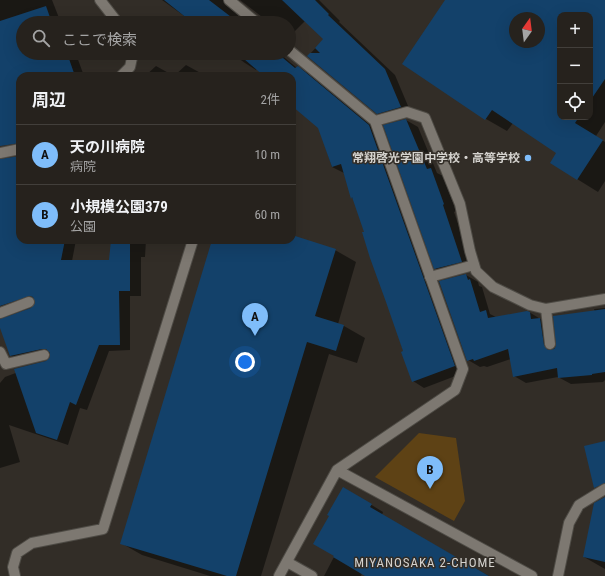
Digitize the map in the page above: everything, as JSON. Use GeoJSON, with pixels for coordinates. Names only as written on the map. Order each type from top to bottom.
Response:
{"type":"FeatureCollection","features":[{"type":"Feature","properties":{"kind":"street"},"geometry":{"type":"LineString","coordinates":[[100,0],[113,16]]}},
{"type":"Feature","properties":{"kind":"street"},"geometry":{"type":"LineString","coordinates":[[229,0],[248,16]]}},
{"type":"Feature","properties":{"kind":"street"},"geometry":{"type":"LineString","coordinates":[[279,576],[337,470],[455,390],[463,369],[375,121],[296,56]]}},
{"type":"Feature","properties":{"kind":"street"},"geometry":{"type":"LineString","coordinates":[[126,72],[130,68],[132,60]]}},
{"type":"Feature","properties":{"kind":"street"},"geometry":{"type":"LineString","coordinates":[[375,121],[406,112],[425,118],[460,204],[476,271],[493,287],[530,304],[546,309],[605,299]]}},
{"type":"Feature","properties":{"kind":"street"},"geometry":{"type":"LineString","coordinates":[[0,153],[16,150]]}},
{"type":"Feature","properties":{"kind":"street"},"geometry":{"type":"LineString","coordinates":[[15,576],[13,567],[17,553],[32,543],[103,529],[192,244]]}},
{"type":"Feature","properties":{"kind":"street"},"geometry":{"type":"LineString","coordinates":[[430,277],[474,265]]}},
{"type":"Feature","properties":{"kind":"street"},"geometry":{"type":"LineString","coordinates":[[0,314],[29,302]]}},
{"type":"Feature","properties":{"kind":"street"},"geometry":{"type":"LineString","coordinates":[[546,309],[550,344]]}},
{"type":"Feature","properties":{"kind":"street"},"geometry":{"type":"LineString","coordinates":[[0,352],[6,364],[44,355]]}},
{"type":"Feature","properties":{"kind":"street"},"geometry":{"type":"LineString","coordinates":[[337,470],[532,576]]}},
{"type":"Feature","properties":{"kind":"street"},"geometry":{"type":"LineString","coordinates":[[558,576],[569,523],[579,505],[605,489]]}},
{"type":"Feature","properties":{"kind":"street"},"geometry":{"type":"LineString","coordinates":[[287,562],[312,576]]}},
{"type":"Feature","properties":{"kind":"shaded area"},"geometry":{"type":"Polygon","coordinates":[[[419,433],[456,438],[465,501],[454,521],[375,477],[419,433]]]}},
{"type":"Feature","properties":{"kind":"building"},"geometry":{"type":"Polygon","coordinates":[[[164,0],[209,0],[230,16],[184,16],[164,0]]]}},
{"type":"Feature","properties":{"kind":"building"},"geometry":{"type":"Polygon","coordinates":[[[282,0],[315,0],[329,14],[328,15],[385,69],[401,107],[377,114],[307,56],[310,53],[320,53],[315,48],[323,39],[282,0]]]}},
{"type":"Feature","properties":{"kind":"building"},"geometry":{"type":"Polygon","coordinates":[[[445,0],[605,0],[605,79],[593,97],[593,12],[557,12],[557,120],[577,120],[575,123],[603,140],[577,180],[550,163],[556,153],[492,110],[485,120],[402,64],[445,0]]]}},
{"type":"Feature","properties":{"kind":"building"},"geometry":{"type":"Polygon","coordinates":[[[46,6],[50,16],[16,16],[16,60],[69,60],[74,72],[16,72],[16,144],[0,146],[0,21],[46,6]]]}},
{"type":"Feature","properties":{"kind":"building"},"geometry":{"type":"Polygon","coordinates":[[[245,60],[285,60],[295,68],[298,66],[369,125],[455,366],[412,382],[401,352],[403,351],[370,258],[362,232],[364,232],[352,197],[351,199],[341,164],[332,167],[318,128],[296,109],[296,72],[259,72],[245,60]]]}},
{"type":"Feature","properties":{"kind":"building"},"geometry":{"type":"Polygon","coordinates":[[[406,119],[427,169],[431,168],[462,262],[434,269],[383,125],[406,119]]]}},
{"type":"Feature","properties":{"kind":"building"},"geometry":{"type":"Polygon","coordinates":[[[16,157],[16,244],[64,244],[61,260],[109,260],[111,244],[130,244],[130,291],[119,291],[120,345],[99,345],[76,405],[70,402],[57,440],[36,433],[14,369],[46,361],[50,357],[50,353],[46,349],[42,349],[10,356],[0,328],[0,319],[31,308],[35,303],[33,297],[30,296],[0,306],[0,159],[16,157]]]}},
{"type":"Feature","properties":{"kind":"building"},"geometry":{"type":"Polygon","coordinates":[[[296,236],[336,249],[315,316],[344,325],[336,351],[307,342],[236,576],[227,576],[120,544],[211,244],[296,244],[296,236]]]}},
{"type":"Feature","properties":{"kind":"building"},"geometry":{"type":"Polygon","coordinates":[[[466,274],[468,280],[470,279],[480,312],[486,310],[488,318],[527,311],[530,312],[531,319],[540,318],[544,345],[548,350],[554,349],[556,346],[553,316],[605,309],[605,372],[592,375],[558,378],[557,368],[513,377],[508,349],[474,361],[473,359],[467,361],[439,281],[466,274]]]}},
{"type":"Feature","properties":{"kind":"building"},"geometry":{"type":"Polygon","coordinates":[[[605,441],[605,483],[594,488],[584,446],[605,441]]]}},
{"type":"Feature","properties":{"kind":"building"},"geometry":{"type":"Polygon","coordinates":[[[343,487],[372,504],[370,507],[489,576],[365,576],[333,557],[334,556],[313,544],[343,487]]]}},
{"type":"Feature","properties":{"kind":"building"},"geometry":{"type":"Polygon","coordinates":[[[605,497],[605,562],[583,557],[594,503],[605,497]]]}},
{"type":"Feature","properties":{"kind":"place","name":"常翔啓光学園中学校・高等学校"},"geometry":{"type":"Point","coordinates":[528,158]}},
{"type":"Feature","properties":{"kind":"place","name":"天の川病院"},"geometry":{"type":"Point","coordinates":[255,336]}},
{"type":"Feature","properties":{"kind":"place","name":"小規模公園379"},"geometry":{"type":"Point","coordinates":[430,489]}},
{"type":"Feature","properties":{"kind":"district","name":"MIYANOSAKA 2-CHOME"},"geometry":{"type":"Point","coordinates":[425,562]}}]}
